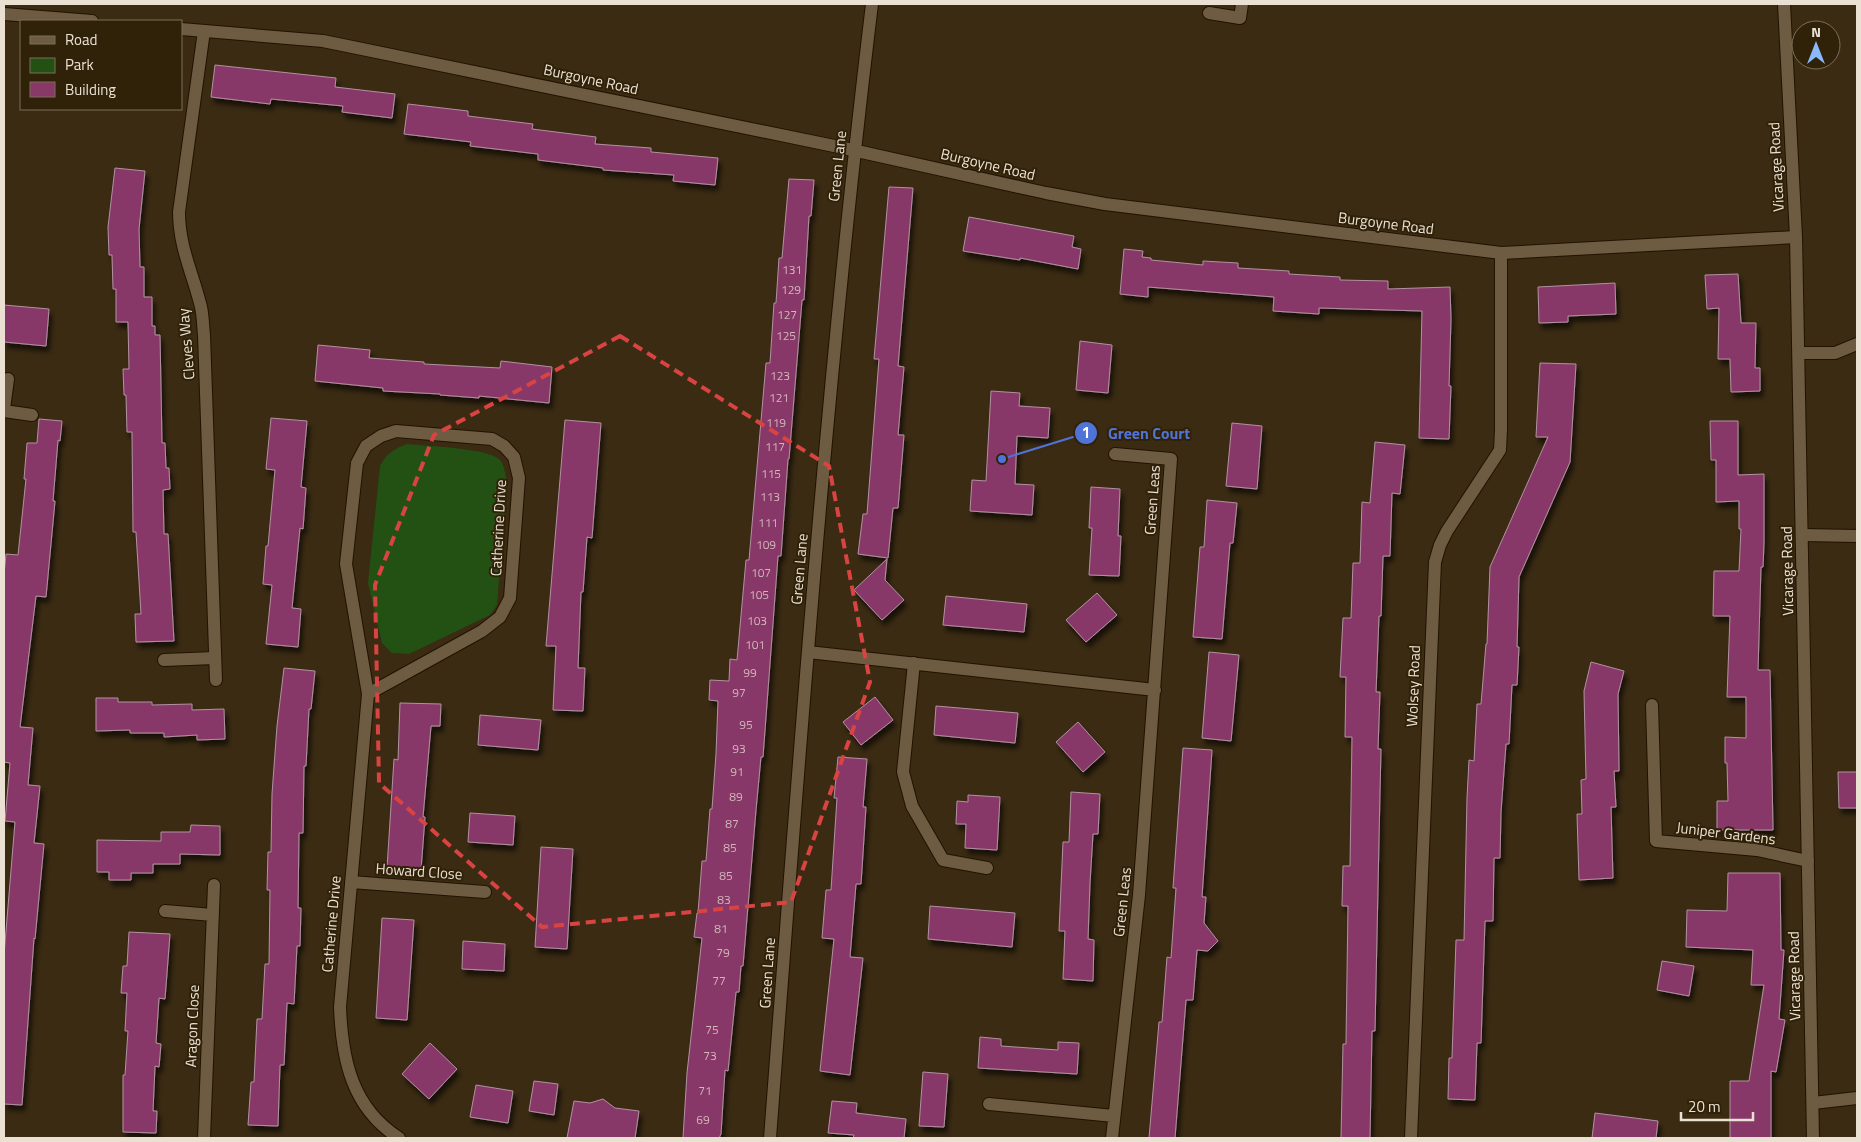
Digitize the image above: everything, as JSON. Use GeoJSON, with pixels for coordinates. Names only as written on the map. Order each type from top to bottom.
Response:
{"type":"FeatureCollection","features":[{"type":"Feature","properties":{"kind":"street","name":"Green Lane"},"geometry":{"type":"LineString","coordinates":[[770,1138],[808,652],[854,150],[872,4]]}},
{"type":"Feature","properties":{"kind":"street"},"geometry":{"type":"LineString","coordinates":[[1209,13],[1240,18],[1242,4]]}},
{"type":"Feature","properties":{"kind":"street","name":"Vicarage Road"},"geometry":{"type":"LineString","coordinates":[[1784,4],[1796,236],[1799,353],[1813,1138]]}},
{"type":"Feature","properties":{"kind":"street"},"geometry":{"type":"LineString","coordinates":[[4,14],[79,20]]}},
{"type":"Feature","properties":{"kind":"street","name":"Burgoyne Road"},"geometry":{"type":"LineString","coordinates":[[182,29],[323,41],[854,150],[1046,193],[1106,204],[1501,253],[1796,236]]}},
{"type":"Feature","properties":{"kind":"street","name":"Cleves Way"},"geometry":{"type":"LineString","coordinates":[[204,31],[179,212],[179,228],[182,245],[202,309],[216,680]]}},
{"type":"Feature","properties":{"kind":"street","name":"Wolsey Road"},"geometry":{"type":"LineString","coordinates":[[1411,1138],[1435,562],[1440,545],[1447,532],[1500,450],[1501,253]]}},
{"type":"Feature","properties":{"kind":"street"},"geometry":{"type":"LineString","coordinates":[[1799,353],[1835,353],[1857,344]]}},
{"type":"Feature","properties":{"kind":"street"},"geometry":{"type":"LineString","coordinates":[[8,379],[4,410],[32,415]]}},
{"type":"Feature","properties":{"kind":"street","name":"Catherine Drive"},"geometry":{"type":"LineString","coordinates":[[368,694],[482,631],[500,617],[510,598],[519,478],[514,457],[504,446],[492,439],[396,431],[381,436],[366,446],[357,463],[346,564],[368,694],[340,1007],[341,1034],[352,1083],[368,1109],[386,1130],[399,1138]]}},
{"type":"Feature","properties":{"kind":"street","name":"Green Leas"},"geometry":{"type":"LineString","coordinates":[[1112,1138],[1139,895],[1171,459],[1114,454]]}},
{"type":"Feature","properties":{"kind":"street"},"geometry":{"type":"LineString","coordinates":[[1803,536],[1857,536]]}},
{"type":"Feature","properties":{"kind":"street"},"geometry":{"type":"LineString","coordinates":[[808,652],[1154,690]]}},
{"type":"Feature","properties":{"kind":"street"},"geometry":{"type":"LineString","coordinates":[[164,660],[215,658]]}},
{"type":"Feature","properties":{"kind":"street"},"geometry":{"type":"LineString","coordinates":[[914,663],[903,772],[912,806],[943,860],[987,868]]}},
{"type":"Feature","properties":{"kind":"street","name":"Juniper Gardens"},"geometry":{"type":"LineString","coordinates":[[1652,705],[1656,841],[1757,850],[1808,861]]}},
{"type":"Feature","properties":{"kind":"street","name":"Howard Close"},"geometry":{"type":"LineString","coordinates":[[351,882],[485,892]]}},
{"type":"Feature","properties":{"kind":"street","name":"Aragon Close"},"geometry":{"type":"LineString","coordinates":[[204,1138],[214,885]]}},
{"type":"Feature","properties":{"kind":"street"},"geometry":{"type":"LineString","coordinates":[[165,910],[213,915]]}},
{"type":"Feature","properties":{"kind":"street"},"geometry":{"type":"LineString","coordinates":[[1813,1103],[1857,1098]]}},
{"type":"Feature","properties":{"kind":"street"},"geometry":{"type":"LineString","coordinates":[[989,1104],[1114,1116]]}},
{"type":"Feature","properties":{"kind":"highlighted area"},"geometry":{"type":"Polygon","coordinates":[[[620,336],[829,466],[870,682],[791,902],[542,927],[379,783],[375,585],[434,435],[620,336]]]}},
{"type":"Feature","properties":{"kind":"green space"},"geometry":{"type":"Polygon","coordinates":[[[407,444],[471,450],[494,456],[503,465],[507,482],[497,605],[490,615],[409,654],[392,653],[382,643],[368,583],[380,466],[391,452],[407,444]]]}},
{"type":"Feature","properties":{"kind":"building"},"geometry":{"type":"Polygon","coordinates":[[[215,65],[336,78],[335,87],[395,94],[392,118],[342,112],[343,106],[271,99],[270,104],[211,97],[215,65]]]}},
{"type":"Feature","properties":{"kind":"building"},"geometry":{"type":"Polygon","coordinates":[[[408,104],[468,111],[468,116],[533,124],[532,129],[596,137],[595,144],[651,148],[651,152],[718,158],[715,185],[673,181],[674,175],[603,170],[603,168],[538,160],[538,154],[470,146],[471,142],[404,134],[408,104]]]}},
{"type":"Feature","properties":{"kind":"building"},"geometry":{"type":"Polygon","coordinates":[[[115,168],[145,171],[139,229],[140,267],[144,267],[144,297],[152,297],[152,326],[155,326],[155,335],[160,335],[162,443],[165,443],[166,468],[169,468],[170,489],[163,490],[164,534],[168,534],[174,641],[136,642],[135,614],[141,614],[136,532],[133,532],[132,432],[127,432],[123,369],[129,369],[128,322],[116,322],[116,289],[113,289],[112,255],[109,255],[108,227],[115,168]]]}},
{"type":"Feature","properties":{"kind":"building"},"geometry":{"type":"Polygon","coordinates":[[[789,179],[814,180],[811,216],[809,216],[804,300],[802,300],[781,556],[778,556],[763,757],[761,757],[743,966],[741,966],[739,992],[736,992],[728,1071],[725,1070],[721,1134],[719,1138],[683,1138],[687,1073],[702,938],[694,937],[702,861],[706,861],[716,754],[718,701],[709,700],[710,680],[729,681],[730,659],[737,660],[746,560],[749,560],[766,363],[770,363],[774,303],[776,303],[779,258],[782,258],[789,179]]]}},
{"type":"Feature","properties":{"kind":"building"},"geometry":{"type":"Polygon","coordinates":[[[889,187],[913,188],[898,366],[904,367],[898,435],[904,435],[898,508],[893,508],[888,558],[858,554],[863,514],[867,514],[879,359],[874,359],[889,187]]]}},
{"type":"Feature","properties":{"kind":"building"},"geometry":{"type":"Polygon","coordinates":[[[969,217],[1074,236],[1072,247],[1081,249],[1078,269],[1020,258],[1020,260],[963,251],[969,217]]]}},
{"type":"Feature","properties":{"kind":"building"},"geometry":{"type":"Polygon","coordinates":[[[1124,249],[1143,251],[1142,257],[1151,258],[1151,260],[1203,265],[1203,261],[1238,263],[1238,268],[1340,277],[1340,280],[1388,281],[1388,289],[1450,287],[1449,386],[1451,386],[1449,439],[1419,438],[1422,311],[1319,308],[1319,314],[1273,311],[1274,297],[1148,287],[1148,297],[1120,294],[1124,249]]]}},
{"type":"Feature","properties":{"kind":"building"},"geometry":{"type":"Polygon","coordinates":[[[1738,274],[1741,323],[1756,323],[1755,368],[1760,368],[1760,391],[1731,392],[1730,359],[1718,359],[1719,308],[1707,309],[1705,275],[1738,274]]]}},
{"type":"Feature","properties":{"kind":"building"},"geometry":{"type":"Polygon","coordinates":[[[1615,283],[1616,314],[1568,316],[1568,322],[1539,323],[1538,287],[1615,283]]]}},
{"type":"Feature","properties":{"kind":"building"},"geometry":{"type":"Polygon","coordinates":[[[4,305],[49,309],[46,346],[4,342],[4,305]]]}},
{"type":"Feature","properties":{"kind":"building"},"geometry":{"type":"Polygon","coordinates":[[[1080,341],[1112,345],[1108,393],[1076,390],[1080,341]]]}},
{"type":"Feature","properties":{"kind":"building"},"geometry":{"type":"Polygon","coordinates":[[[318,345],[370,350],[369,358],[424,362],[424,364],[500,368],[501,361],[552,367],[549,403],[479,396],[479,398],[383,391],[383,388],[315,381],[318,345]]]}},
{"type":"Feature","properties":{"kind":"building"},"geometry":{"type":"Polygon","coordinates":[[[1540,363],[1576,364],[1570,462],[1519,577],[1517,685],[1512,685],[1509,744],[1506,744],[1500,858],[1494,858],[1493,921],[1485,921],[1481,1043],[1477,1043],[1475,1100],[1448,1099],[1449,1058],[1452,1058],[1456,940],[1464,940],[1469,760],[1474,761],[1477,704],[1481,704],[1487,644],[1490,567],[1548,437],[1536,437],[1540,363]]]}},
{"type":"Feature","properties":{"kind":"building"},"geometry":{"type":"Polygon","coordinates":[[[991,391],[1020,393],[1019,406],[1050,408],[1048,438],[1017,436],[1015,484],[1034,485],[1032,515],[970,511],[972,480],[986,481],[991,391]]]}},
{"type":"Feature","properties":{"kind":"building"},"geometry":{"type":"Polygon","coordinates":[[[271,418],[307,421],[301,487],[306,488],[303,529],[300,528],[292,608],[301,609],[298,647],[266,644],[272,585],[263,584],[275,470],[266,469],[271,418]]]}},
{"type":"Feature","properties":{"kind":"building"},"geometry":{"type":"Polygon","coordinates":[[[39,419],[62,421],[60,441],[58,440],[53,501],[55,501],[46,597],[36,596],[20,727],[33,728],[28,785],[40,786],[34,843],[44,844],[34,938],[22,1105],[4,1104],[4,955],[15,822],[5,821],[10,763],[4,762],[4,575],[6,554],[18,555],[26,479],[24,479],[27,443],[37,443],[39,419]]]}},
{"type":"Feature","properties":{"kind":"building"},"geometry":{"type":"Polygon","coordinates":[[[565,420],[601,423],[592,538],[587,537],[583,592],[581,592],[578,668],[585,668],[583,711],[553,710],[556,646],[546,646],[565,420]]]}},
{"type":"Feature","properties":{"kind":"building"},"geometry":{"type":"Polygon","coordinates":[[[1710,421],[1738,421],[1738,475],[1764,474],[1764,543],[1763,567],[1761,567],[1758,670],[1770,670],[1773,830],[1717,830],[1717,801],[1728,801],[1725,737],[1746,738],[1746,697],[1727,697],[1730,616],[1713,616],[1714,571],[1739,571],[1741,529],[1739,529],[1739,501],[1716,502],[1716,460],[1711,460],[1710,421]]]}},
{"type":"Feature","properties":{"kind":"building"},"geometry":{"type":"Polygon","coordinates":[[[1232,423],[1262,426],[1257,489],[1226,486],[1232,423]]]}},
{"type":"Feature","properties":{"kind":"building"},"geometry":{"type":"Polygon","coordinates":[[[1375,442],[1405,445],[1400,494],[1392,493],[1390,556],[1383,556],[1381,616],[1379,616],[1376,692],[1380,692],[1378,749],[1381,749],[1375,1031],[1372,1031],[1370,1138],[1341,1138],[1343,1044],[1346,1044],[1348,906],[1342,906],[1343,866],[1350,866],[1352,737],[1345,737],[1346,677],[1340,677],[1343,618],[1351,618],[1353,563],[1360,563],[1362,502],[1370,503],[1375,442]]]}},
{"type":"Feature","properties":{"kind":"building"},"geometry":{"type":"Polygon","coordinates":[[[1091,487],[1120,489],[1118,536],[1121,536],[1119,576],[1089,575],[1092,528],[1089,528],[1091,487]]]}},
{"type":"Feature","properties":{"kind":"building"},"geometry":{"type":"Polygon","coordinates":[[[1207,500],[1237,503],[1233,543],[1230,543],[1222,639],[1193,637],[1200,547],[1204,547],[1207,500]]]}},
{"type":"Feature","properties":{"kind":"building"},"geometry":{"type":"Polygon","coordinates":[[[887,559],[885,580],[904,600],[882,620],[854,590],[887,559]]]}},
{"type":"Feature","properties":{"kind":"building"},"geometry":{"type":"Polygon","coordinates":[[[1097,593],[1117,615],[1086,642],[1066,620],[1097,593]]]}},
{"type":"Feature","properties":{"kind":"building"},"geometry":{"type":"Polygon","coordinates":[[[946,596],[1027,604],[1024,632],[943,625],[946,596]]]}},
{"type":"Feature","properties":{"kind":"building"},"geometry":{"type":"Polygon","coordinates":[[[1209,652],[1239,655],[1231,741],[1202,738],[1209,652]]]}},
{"type":"Feature","properties":{"kind":"building"},"geometry":{"type":"Polygon","coordinates":[[[1591,662],[1624,671],[1618,694],[1619,771],[1614,771],[1616,807],[1611,807],[1613,878],[1579,880],[1577,814],[1582,814],[1581,780],[1586,779],[1584,691],[1591,662]]]}},
{"type":"Feature","properties":{"kind":"building"},"geometry":{"type":"Polygon","coordinates":[[[284,668],[315,671],[311,709],[309,709],[306,766],[304,766],[303,833],[299,833],[298,908],[301,908],[300,946],[297,946],[294,1004],[287,1003],[284,1065],[280,1065],[278,1126],[248,1125],[251,1082],[254,1082],[257,1019],[262,1019],[265,964],[269,964],[270,890],[267,890],[268,852],[271,852],[272,794],[284,668]]]}},
{"type":"Feature","properties":{"kind":"building"},"geometry":{"type":"Polygon","coordinates":[[[875,697],[893,720],[861,745],[843,722],[875,697]]]}},
{"type":"Feature","properties":{"kind":"building"},"geometry":{"type":"Polygon","coordinates":[[[96,698],[118,698],[118,702],[152,702],[152,705],[192,704],[192,710],[224,709],[225,739],[197,740],[197,735],[164,737],[164,733],[130,733],[130,730],[96,731],[96,698]]]}},
{"type":"Feature","properties":{"kind":"building"},"geometry":{"type":"Polygon","coordinates":[[[400,703],[441,704],[440,726],[431,726],[423,817],[425,817],[421,870],[387,868],[394,759],[398,760],[400,703]]]}},
{"type":"Feature","properties":{"kind":"building"},"geometry":{"type":"Polygon","coordinates":[[[936,706],[1018,713],[1015,743],[934,735],[936,706]]]}},
{"type":"Feature","properties":{"kind":"building"},"geometry":{"type":"Polygon","coordinates":[[[480,715],[541,720],[538,750],[478,745],[480,715]]]}},
{"type":"Feature","properties":{"kind":"building"},"geometry":{"type":"Polygon","coordinates":[[[1078,722],[1105,752],[1083,772],[1056,742],[1078,722]]]}},
{"type":"Feature","properties":{"kind":"building"},"geometry":{"type":"Polygon","coordinates":[[[1183,748],[1212,750],[1202,897],[1206,897],[1204,923],[1218,941],[1208,951],[1197,950],[1193,1000],[1186,1000],[1175,1138],[1149,1138],[1159,1022],[1162,1022],[1167,957],[1171,958],[1176,888],[1173,888],[1183,748]]]}},
{"type":"Feature","properties":{"kind":"building"},"geometry":{"type":"Polygon","coordinates":[[[838,757],[867,759],[863,807],[866,807],[861,884],[856,884],[850,957],[863,958],[850,1075],[820,1071],[834,939],[822,938],[826,890],[831,890],[837,798],[834,798],[838,757]]]}},
{"type":"Feature","properties":{"kind":"building"},"geometry":{"type":"Polygon","coordinates":[[[1838,772],[1857,772],[1857,808],[1839,808],[1838,772]]]}},
{"type":"Feature","properties":{"kind":"building"},"geometry":{"type":"Polygon","coordinates":[[[1071,792],[1100,794],[1098,834],[1093,834],[1090,883],[1088,939],[1094,940],[1093,981],[1063,979],[1065,931],[1059,931],[1063,842],[1069,842],[1071,792]]]}},
{"type":"Feature","properties":{"kind":"building"},"geometry":{"type":"Polygon","coordinates":[[[968,795],[1000,797],[997,850],[965,848],[966,824],[956,824],[957,801],[968,802],[968,795]]]}},
{"type":"Feature","properties":{"kind":"building"},"geometry":{"type":"Polygon","coordinates":[[[470,813],[515,816],[513,845],[468,842],[470,813]]]}},
{"type":"Feature","properties":{"kind":"building"},"geometry":{"type":"Polygon","coordinates":[[[191,825],[220,826],[220,855],[180,854],[180,864],[153,864],[153,873],[131,873],[131,880],[109,880],[109,872],[97,872],[97,840],[161,841],[161,832],[190,832],[191,825]]]}},
{"type":"Feature","properties":{"kind":"building"},"geometry":{"type":"Polygon","coordinates":[[[541,847],[573,849],[567,949],[535,947],[541,847]]]}},
{"type":"Feature","properties":{"kind":"building"},"geometry":{"type":"Polygon","coordinates":[[[1728,873],[1780,873],[1781,950],[1784,950],[1779,1019],[1785,1020],[1776,1072],[1771,1071],[1771,1138],[1730,1138],[1730,1081],[1749,1081],[1764,985],[1751,985],[1753,950],[1686,947],[1687,910],[1727,911],[1728,873]]]}},
{"type":"Feature","properties":{"kind":"building"},"geometry":{"type":"Polygon","coordinates":[[[930,906],[1015,913],[1012,947],[928,939],[930,906]]]}},
{"type":"Feature","properties":{"kind":"building"},"geometry":{"type":"Polygon","coordinates":[[[382,918],[414,920],[407,1020],[376,1018],[382,918]]]}},
{"type":"Feature","properties":{"kind":"building"},"geometry":{"type":"Polygon","coordinates":[[[129,932],[170,934],[165,999],[159,998],[156,1043],[161,1044],[159,1067],[155,1066],[153,1111],[157,1111],[156,1133],[123,1132],[123,1075],[125,1075],[128,1031],[125,1031],[127,993],[121,993],[123,966],[127,966],[129,932]]]}},
{"type":"Feature","properties":{"kind":"building"},"geometry":{"type":"Polygon","coordinates":[[[463,941],[505,944],[504,971],[462,969],[463,941]]]}},
{"type":"Feature","properties":{"kind":"building"},"geometry":{"type":"Polygon","coordinates":[[[1662,961],[1694,966],[1689,996],[1657,990],[1662,961]]]}},
{"type":"Feature","properties":{"kind":"building"},"geometry":{"type":"Polygon","coordinates":[[[980,1037],[1001,1039],[1001,1046],[1058,1050],[1058,1042],[1079,1043],[1077,1074],[978,1068],[980,1037]]]}},
{"type":"Feature","properties":{"kind":"building"},"geometry":{"type":"Polygon","coordinates":[[[430,1043],[457,1069],[429,1099],[402,1074],[430,1043]]]}},
{"type":"Feature","properties":{"kind":"building"},"geometry":{"type":"Polygon","coordinates":[[[923,1072],[948,1074],[944,1127],[919,1126],[923,1072]]]}},
{"type":"Feature","properties":{"kind":"building"},"geometry":{"type":"Polygon","coordinates":[[[534,1081],[558,1084],[554,1115],[529,1111],[534,1081]]]}},
{"type":"Feature","properties":{"kind":"building"},"geometry":{"type":"Polygon","coordinates":[[[476,1085],[513,1091],[508,1123],[470,1117],[476,1085]]]}},
{"type":"Feature","properties":{"kind":"building"},"geometry":{"type":"Polygon","coordinates":[[[603,1099],[615,1108],[639,1111],[635,1138],[567,1138],[574,1101],[590,1103],[603,1099]]]}},
{"type":"Feature","properties":{"kind":"building"},"geometry":{"type":"Polygon","coordinates":[[[832,1101],[857,1103],[856,1113],[906,1119],[904,1138],[853,1138],[854,1135],[828,1133],[832,1101]]]}},
{"type":"Feature","properties":{"kind":"building"},"geometry":{"type":"Polygon","coordinates":[[[1595,1113],[1658,1121],[1656,1138],[1592,1138],[1595,1113]]]}},
{"type":"Feature","properties":{"kind":"place","name":"Green Court"},"geometry":{"type":"Point","coordinates":[1002,459]}}]}
